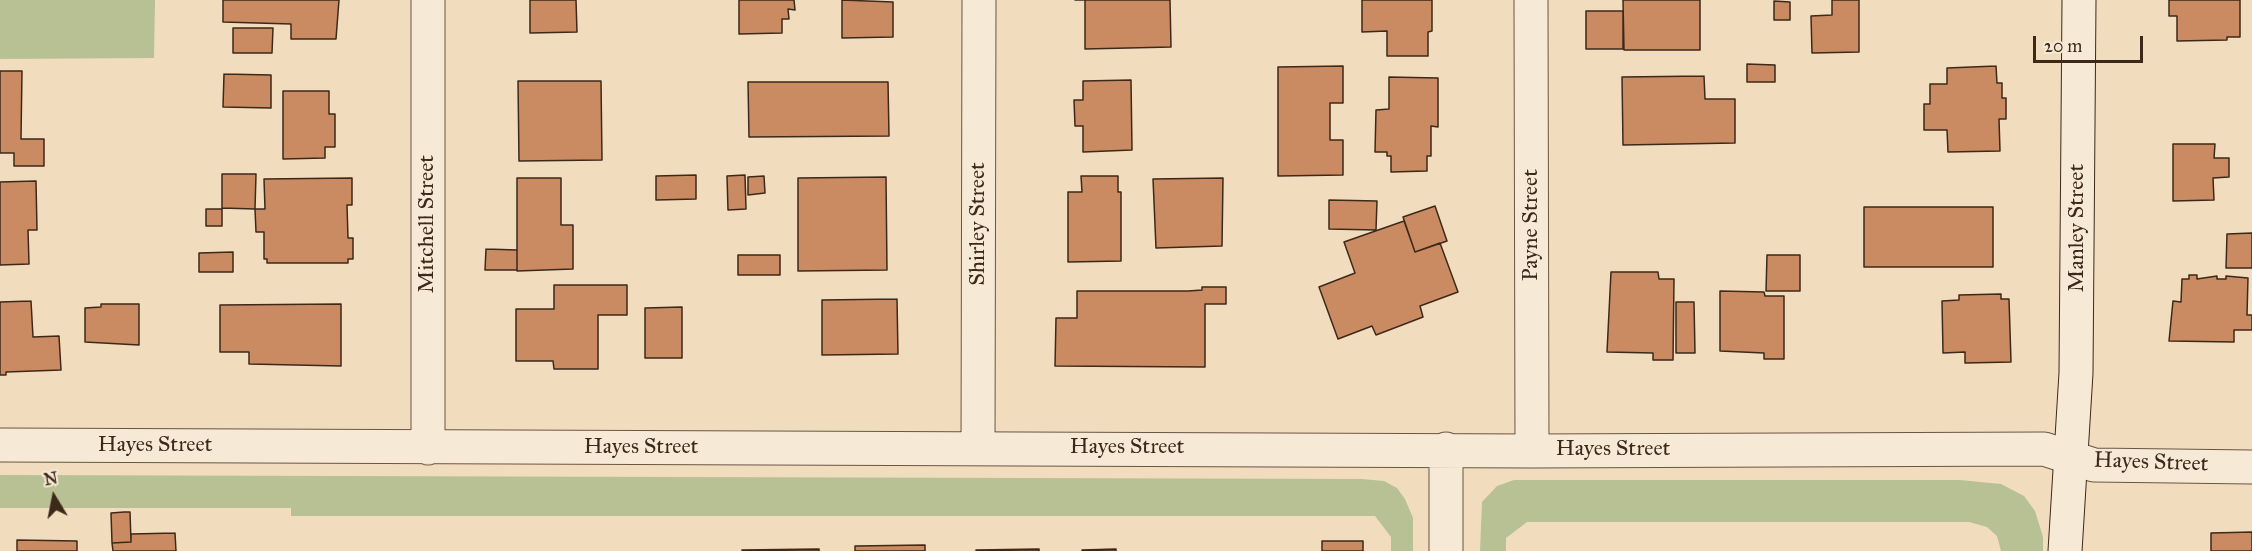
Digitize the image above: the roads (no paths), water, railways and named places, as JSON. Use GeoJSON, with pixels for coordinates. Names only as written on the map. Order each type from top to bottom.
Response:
{"type":"FeatureCollection","features":[{"type":"Feature","properties":{"kind":"street","name":"Mitchell Street"},"geometry":{"type":"LineString","coordinates":[[428,0],[428,448]]}},
{"type":"Feature","properties":{"kind":"street","name":"Shirley Street"},"geometry":{"type":"LineString","coordinates":[[978,447],[980,0]]}},
{"type":"Feature","properties":{"kind":"street","name":"Payne Street"},"geometry":{"type":"LineString","coordinates":[[1531,0],[1532,451]]}},
{"type":"Feature","properties":{"kind":"street","name":"Manley Street"},"geometry":{"type":"LineString","coordinates":[[2065,551],[2069,456],[2076,373],[2079,0]]}},
{"type":"Feature","properties":{"kind":"street","name":"Hayes Street"},"geometry":{"type":"LineString","coordinates":[[0,445],[428,448],[978,447],[1532,451],[2044,449],[2094,465],[2252,466]]}},
{"type":"Feature","properties":{"kind":"street"},"geometry":{"type":"LineString","coordinates":[[1446,449],[1446,551]]}}]}
